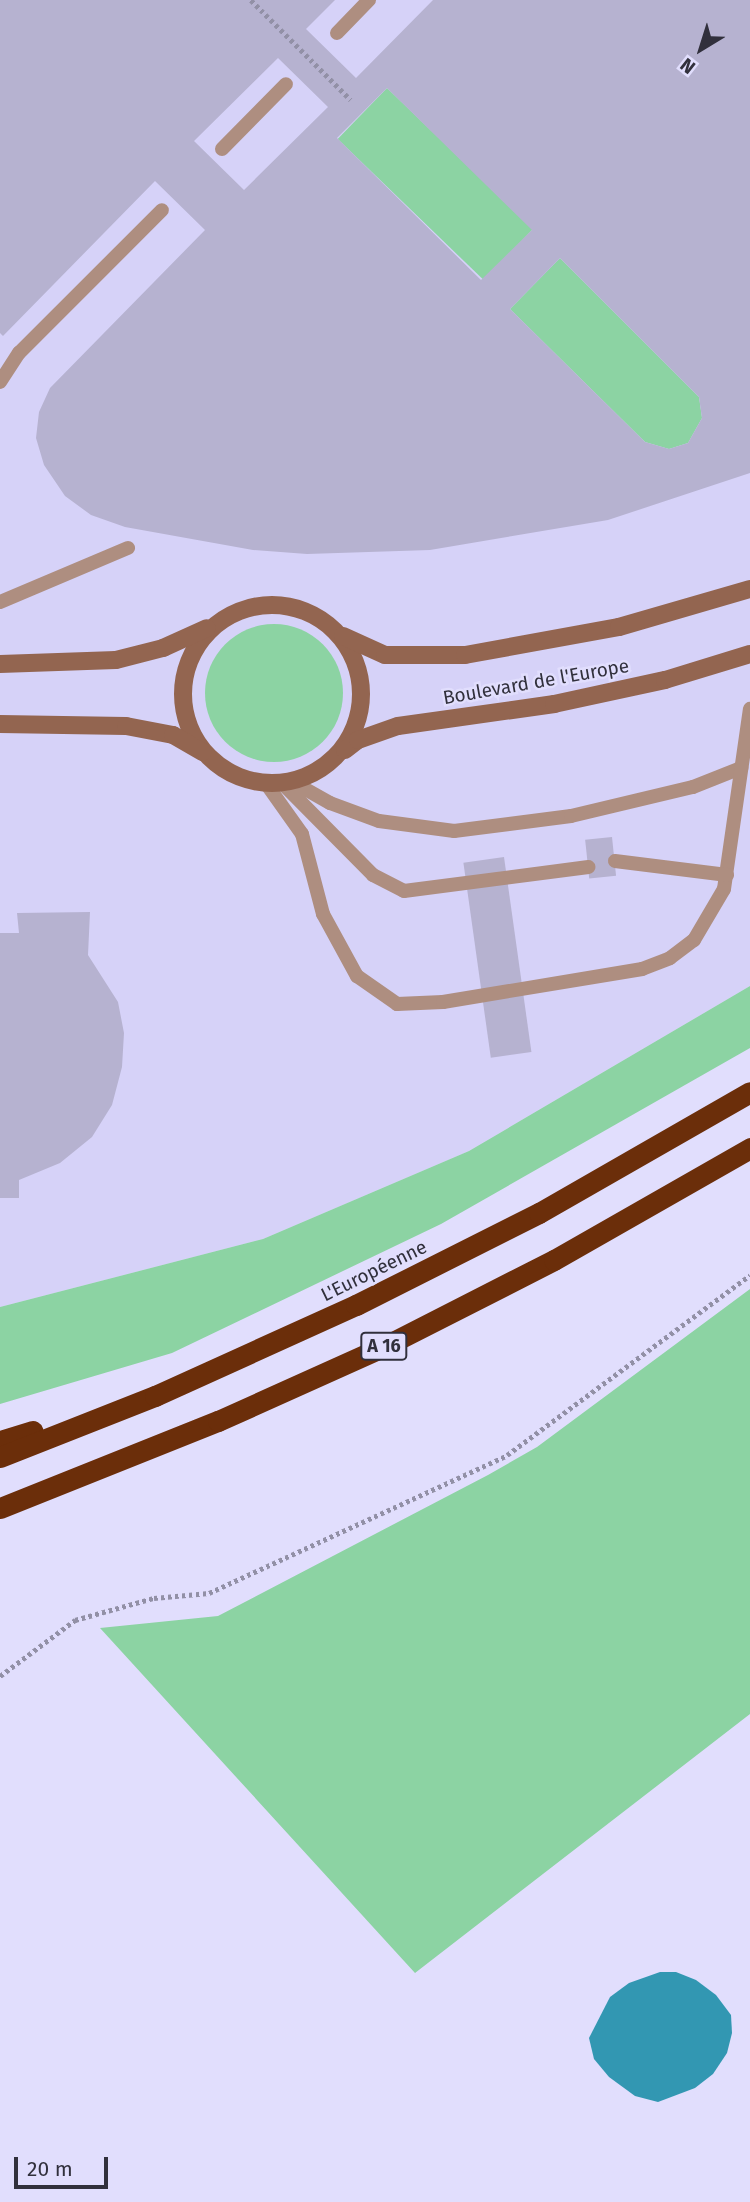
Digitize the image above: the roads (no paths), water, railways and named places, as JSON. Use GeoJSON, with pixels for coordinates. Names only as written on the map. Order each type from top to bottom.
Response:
{"type":"FeatureCollection","features":[{"type":"Feature","properties":{"kind":"highway","name":"L'Européenne"},"geometry":{"type":"LineString","coordinates":[[0,1457],[155,1396],[449,1260],[750,1092]]}},
{"type":"Feature","properties":{"kind":"highway","name":"A 16"},"geometry":{"type":"LineString","coordinates":[[0,1508],[218,1421],[389,1343],[554,1260],[750,1149]]}},
{"type":"Feature","properties":{"kind":"highway"},"geometry":{"type":"LineString","coordinates":[[0,1441],[155,1396]]}},
{"type":"Feature","properties":{"kind":"main road","name":"Boulevard de l'Europe"},"geometry":{"type":"LineString","coordinates":[[338,633],[385,655],[466,655],[619,627],[750,589]]}},
{"type":"Feature","properties":{"kind":"main road"},"geometry":{"type":"LineString","coordinates":[[0,664],[129,658],[163,649],[244,609],[281,605],[316,616],[338,633],[355,660],[362,692],[353,733],[334,758],[279,782],[234,774],[173,735],[153,730],[0,724]]}},
{"type":"Feature","properties":{"kind":"main road"},"geometry":{"type":"LineString","coordinates":[[209,756],[188,722],[183,685],[195,650],[219,622]]}},
{"type":"Feature","properties":{"kind":"main road","name":"Boulevard de l'Europe"},"geometry":{"type":"LineString","coordinates":[[334,758],[358,740],[398,726],[554,704],[664,680],[750,654]]}},
{"type":"Feature","properties":{"kind":"lane"},"geometry":{"type":"LineString","coordinates":[[337,33],[369,0]]}},
{"type":"Feature","properties":{"kind":"lane"},"geometry":{"type":"LineString","coordinates":[[222,149],[286,84]]}},
{"type":"Feature","properties":{"kind":"lane"},"geometry":{"type":"LineString","coordinates":[[0,382],[19,354],[162,210]]}},
{"type":"Feature","properties":{"kind":"lane"},"geometry":{"type":"LineString","coordinates":[[0,602],[128,548]]}},
{"type":"Feature","properties":{"kind":"lane"},"geometry":{"type":"LineString","coordinates":[[279,782],[302,834],[323,914],[341,954],[367,986],[397,1004],[443,1002],[656,964],[682,950],[704,928],[720,901],[727,875],[750,709]]}},
{"type":"Feature","properties":{"kind":"lane"},"geometry":{"type":"LineString","coordinates":[[279,782],[379,821],[454,831],[571,816],[693,787],[741,768]]}},
{"type":"Feature","properties":{"kind":"lane"},"geometry":{"type":"LineString","coordinates":[[279,782],[373,875],[404,891],[588,867]]}},
{"type":"Feature","properties":{"kind":"lane"},"geometry":{"type":"LineString","coordinates":[[615,861],[727,875]]}},
{"type":"Feature","properties":{"kind":"water"},"geometry":{"type":"Polygon","coordinates":[[[660,1972],[676,1972],[696,1980],[716,1995],[731,2015],[732,2033],[727,2053],[713,2074],[695,2088],[658,2102],[635,2096],[609,2077],[594,2059],[589,2038],[610,1997],[629,1983],[660,1972]]]}}]}
